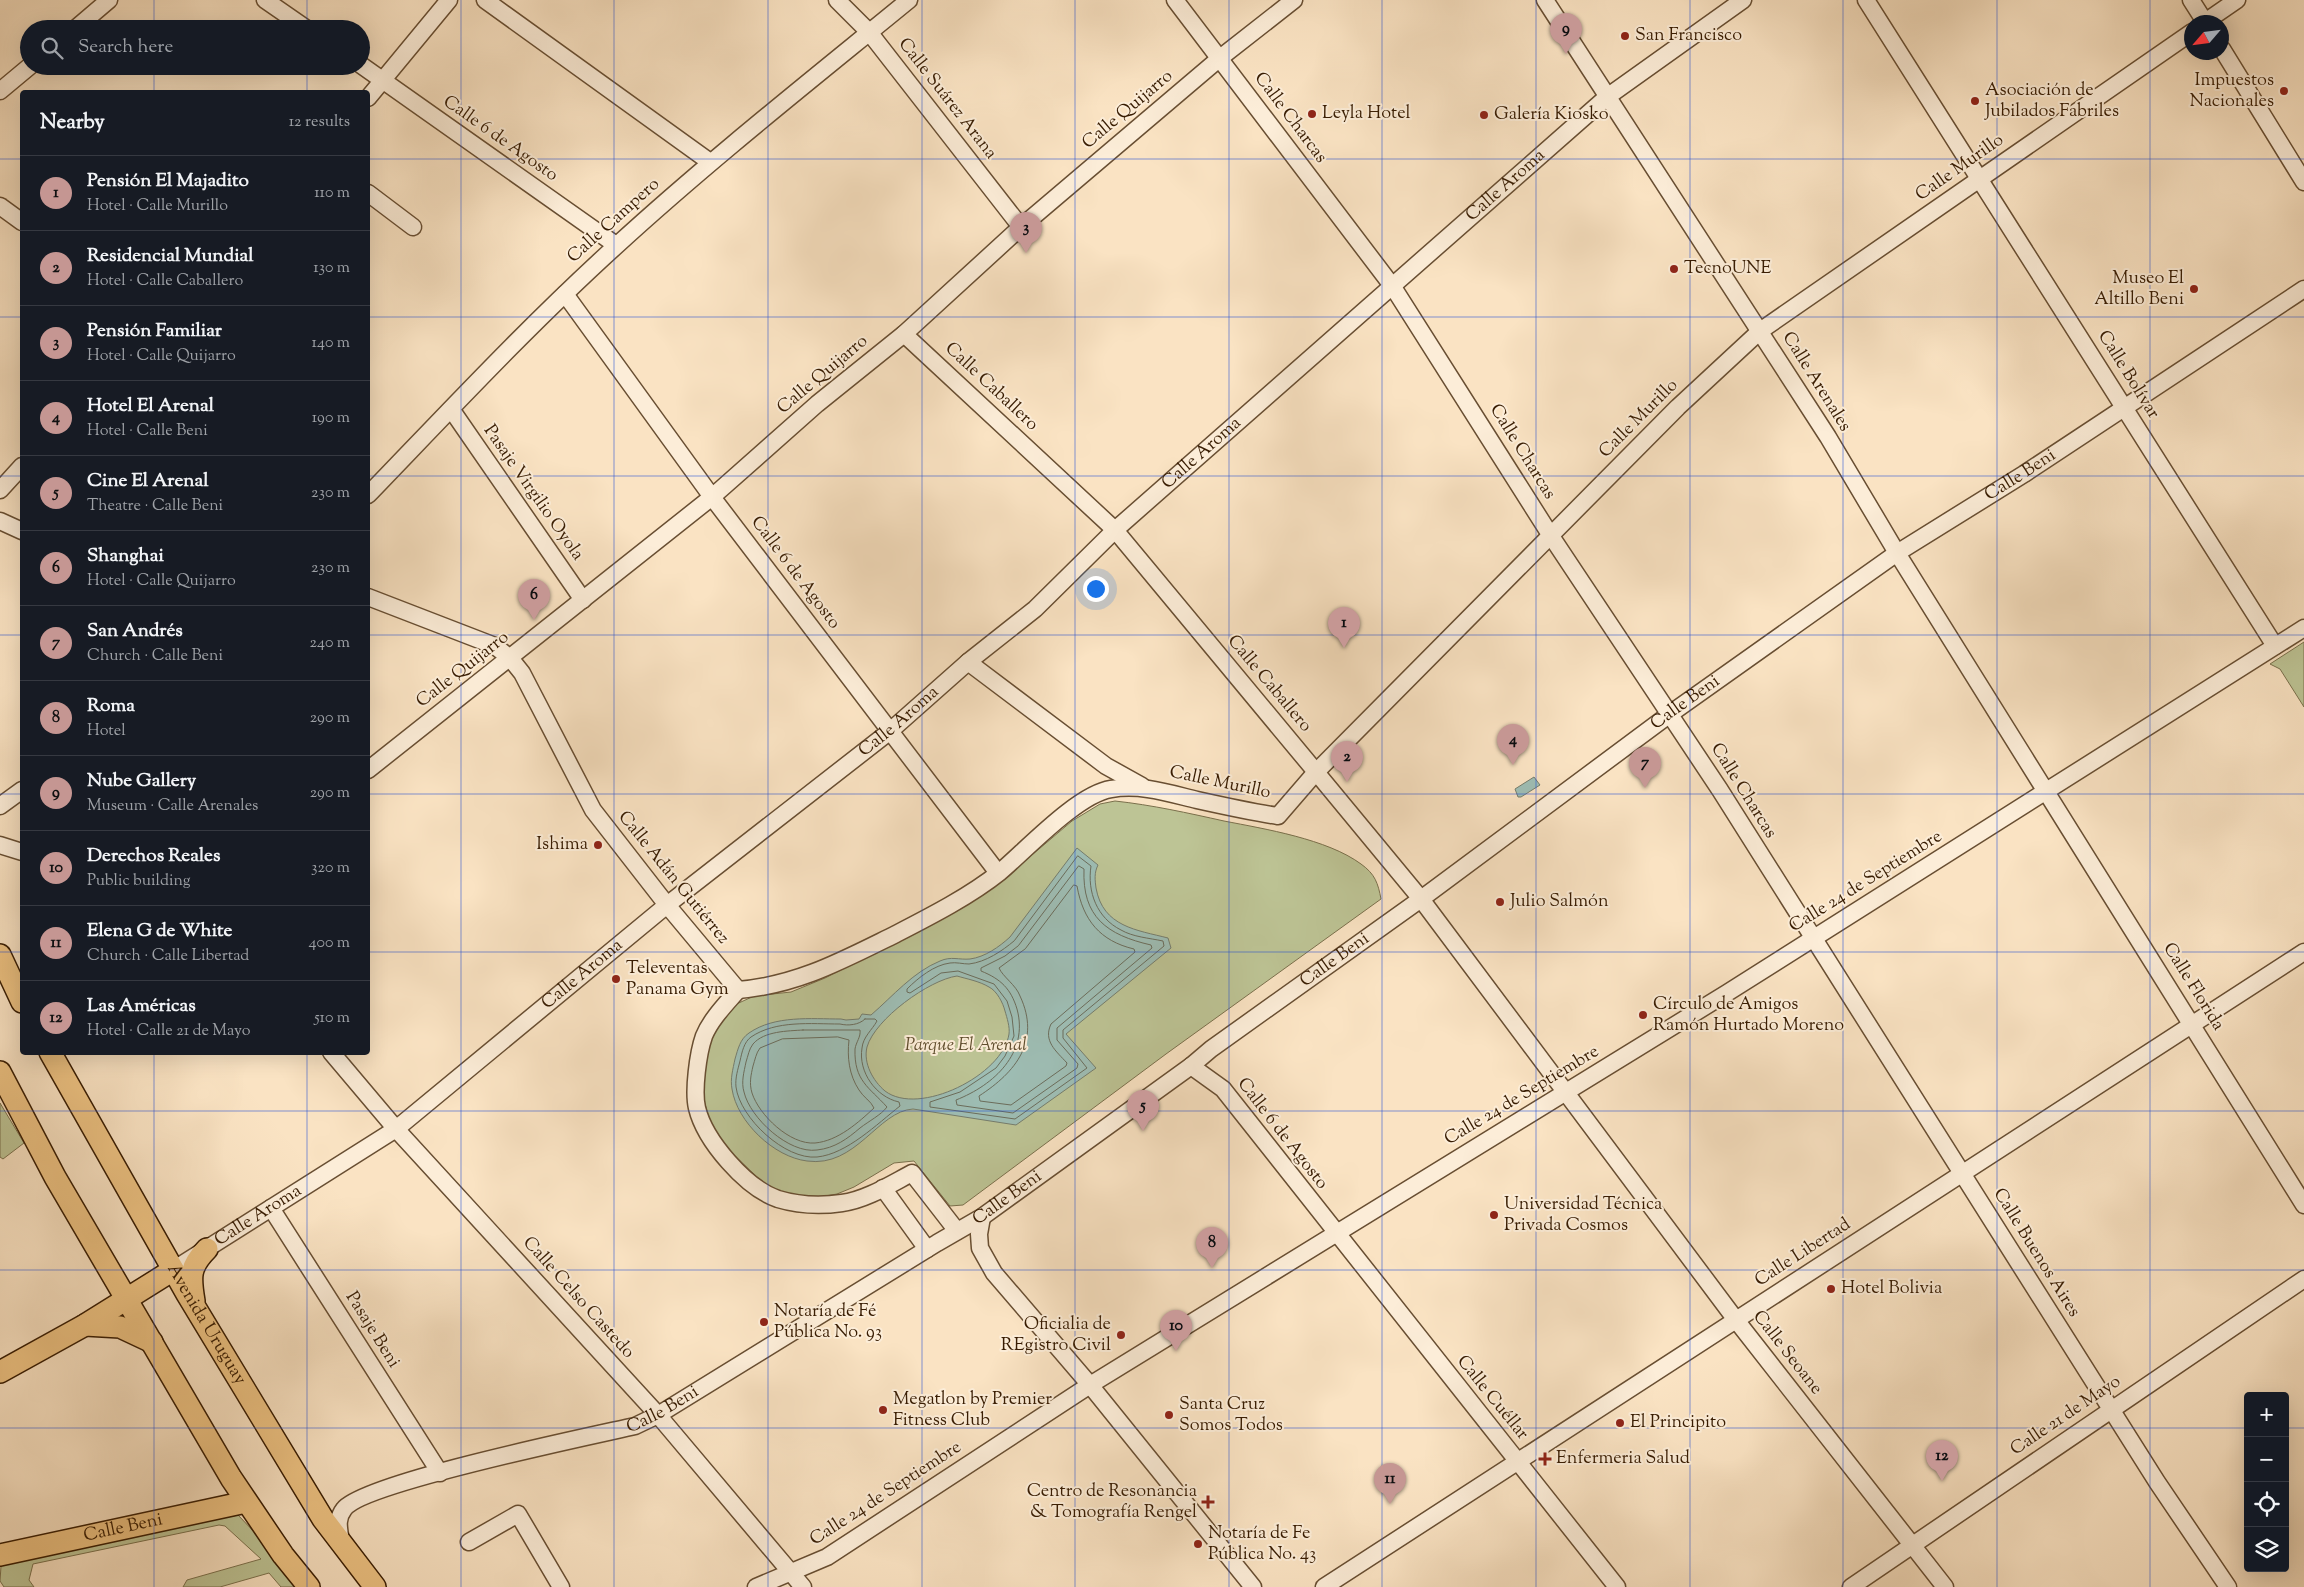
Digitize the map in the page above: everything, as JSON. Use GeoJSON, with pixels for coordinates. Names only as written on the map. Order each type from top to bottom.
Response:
{"type":"FeatureCollection","features":[{"type":"Feature","properties":{"kind":"main road"},"geometry":{"type":"LineString","coordinates":[[0,955],[20,998]]}},
{"type":"Feature","properties":{"kind":"main road","name":"Avenida Uruguay"},"geometry":{"type":"LineString","coordinates":[[52,1055],[194,1306],[323,1519],[375,1587]]}},
{"type":"Feature","properties":{"kind":"main road"},"geometry":{"type":"LineString","coordinates":[[0,1072],[55,1177],[246,1502],[283,1555],[309,1587]]}},
{"type":"Feature","properties":{"kind":"main road"},"geometry":{"type":"LineString","coordinates":[[194,1306],[191,1280],[196,1260],[207,1249]]}},
{"type":"Feature","properties":{"kind":"main road","name":"Calle Aroma"},"geometry":{"type":"LineString","coordinates":[[0,1372],[85,1325],[173,1270]]}},
{"type":"Feature","properties":{"kind":"main road"},"geometry":{"type":"LineString","coordinates":[[85,1325],[120,1327],[152,1342]]}},
{"type":"Feature","properties":{"kind":"main road","name":"Calle Beni"},"geometry":{"type":"LineString","coordinates":[[0,1555],[246,1502]]}},
{"type":"Feature","properties":{"kind":"street"},"geometry":{"type":"LineString","coordinates":[[86,20],[109,0]]}},
{"type":"Feature","properties":{"kind":"street"},"geometry":{"type":"LineString","coordinates":[[265,0],[294,20]]}},
{"type":"Feature","properties":{"kind":"street"},"geometry":{"type":"LineString","coordinates":[[370,96],[449,0]]}},
{"type":"Feature","properties":{"kind":"street"},"geometry":{"type":"LineString","coordinates":[[485,0],[710,162]]}},
{"type":"Feature","properties":{"kind":"street","name":"Calle Suárez Arana"},"geometry":{"type":"LineString","coordinates":[[838,0],[869,32],[1021,227]]}},
{"type":"Feature","properties":{"kind":"street","name":"Calle Campero"},"geometry":{"type":"LineString","coordinates":[[370,493],[565,294],[616,246],[710,162],[909,0]]}},
{"type":"Feature","properties":{"kind":"street","name":"Calle Charcas"},"geometry":{"type":"LineString","coordinates":[[1175,0],[1393,287],[1551,536],[1670,714],[1813,940]]}},
{"type":"Feature","properties":{"kind":"street","name":"Calle Quijarro"},"geometry":{"type":"LineString","coordinates":[[370,768],[712,496],[817,404],[904,334],[1021,227],[1220,58],[1294,0]]}},
{"type":"Feature","properties":{"kind":"street","name":"Calle Arenales"},"geometry":{"type":"LineString","coordinates":[[1544,0],[1760,331],[1897,553],[2047,790]]}},
{"type":"Feature","properties":{"kind":"street","name":"Calle Aroma"},"geometry":{"type":"LineString","coordinates":[[173,1270],[396,1128],[666,905],[889,732],[968,662],[1034,609],[1115,530],[1608,97],[1743,0]]}},
{"type":"Feature","properties":{"kind":"street","name":"Calle Bolívar"},"geometry":{"type":"LineString","coordinates":[[1866,0],[2275,646]]}},
{"type":"Feature","properties":{"kind":"street"},"geometry":{"type":"LineString","coordinates":[[2191,0],[2201,15]]}},
{"type":"Feature","properties":{"kind":"street"},"geometry":{"type":"LineString","coordinates":[[2215,15],[2237,0]]}},
{"type":"Feature","properties":{"kind":"street","name":"Calle Murillo"},"geometry":{"type":"LineString","coordinates":[[968,662],[1106,766],[1144,787],[1246,811],[1278,816],[1316,772],[1678,407],[1760,331],[2184,38]]}},
{"type":"Feature","properties":{"kind":"street"},"geometry":{"type":"LineString","coordinates":[[2229,59],[2304,182]]}},
{"type":"Feature","properties":{"kind":"street","name":"Calle 6 de Agosto"},"geometry":{"type":"LineString","coordinates":[[370,71],[616,246]]}},
{"type":"Feature","properties":{"kind":"street"},"geometry":{"type":"LineString","coordinates":[[0,91],[20,74]]}},
{"type":"Feature","properties":{"kind":"street"},"geometry":{"type":"LineString","coordinates":[[370,195],[413,228]]}},
{"type":"Feature","properties":{"kind":"street"},"geometry":{"type":"LineString","coordinates":[[0,206],[20,221]]}},
{"type":"Feature","properties":{"kind":"street","name":"Calle Beni"},"geometry":{"type":"LineString","coordinates":[[341,1541],[338,1522],[344,1508],[348,1504],[376,1490],[635,1426],[658,1415],[982,1217],[1191,1066],[1212,1048],[1421,899],[1670,714],[1897,553],[2024,474],[2304,289]]}},
{"type":"Feature","properties":{"kind":"street","name":"Calle 6 de Agosto"},"geometry":{"type":"LineString","coordinates":[[565,294],[712,496],[889,732],[998,873]]}},
{"type":"Feature","properties":{"kind":"street","name":"Calle Caballero"},"geometry":{"type":"LineString","coordinates":[[904,334],[1115,530],[1421,899],[1565,1093]]}},
{"type":"Feature","properties":{"kind":"street","name":"Pasaje Virgilio Oyola"},"geometry":{"type":"LineString","coordinates":[[451,409],[583,600]]}},
{"type":"Feature","properties":{"kind":"street"},"geometry":{"type":"LineString","coordinates":[[0,490],[20,468]]}},
{"type":"Feature","properties":{"kind":"street"},"geometry":{"type":"LineString","coordinates":[[0,521],[20,530]]}},
{"type":"Feature","properties":{"kind":"street","name":"Calle Adán Gutiérrez"},"geometry":{"type":"LineString","coordinates":[[370,599],[494,646],[510,658],[522,674],[593,810],[666,905],[738,990]]}},
{"type":"Feature","properties":{"kind":"street","name":"Calle 24 de Septiembre"},"geometry":{"type":"LineString","coordinates":[[756,1587],[791,1574],[827,1557],[1090,1385],[1813,940],[2304,628]]}},
{"type":"Feature","properties":{"kind":"street","name":"Calle Murillo"},"geometry":{"type":"LineString","coordinates":[[738,990],[764,988],[825,970],[935,914],[998,873],[1046,831],[1094,795],[1109,789],[1144,787]]}},
{"type":"Feature","properties":{"kind":"street","name":"Calle Florida"},"geometry":{"type":"LineString","coordinates":[[2047,790],[2304,1205]]}},
{"type":"Feature","properties":{"kind":"street"},"geometry":{"type":"LineString","coordinates":[[0,806],[20,791]]}},
{"type":"Feature","properties":{"kind":"street"},"geometry":{"type":"LineString","coordinates":[[0,845],[20,851]]}},
{"type":"Feature","properties":{"kind":"street","name":"Calle Buenos Aires"},"geometry":{"type":"LineString","coordinates":[[1813,940],[2111,1410],[2228,1587]]}},
{"type":"Feature","properties":{"kind":"street","name":"Calle Libertad"},"geometry":{"type":"LineString","coordinates":[[1324,1587],[2304,952]]}},
{"type":"Feature","properties":{"kind":"street"},"geometry":{"type":"LineString","coordinates":[[738,990],[720,1011],[704,1036],[695,1085],[697,1108],[712,1140],[730,1163],[762,1191],[778,1199],[822,1205],[845,1203],[883,1188],[912,1173],[957,1231]]}},
{"type":"Feature","properties":{"kind":"street","name":"Calle Celso Castedo"},"geometry":{"type":"LineString","coordinates":[[334,1055],[396,1128],[658,1415],[802,1587]]}},
{"type":"Feature","properties":{"kind":"street","name":"Calle 6 de Agosto"},"geometry":{"type":"LineString","coordinates":[[1191,1066],[1223,1089],[1336,1234]]}},
{"type":"Feature","properties":{"kind":"street","name":"Calle Seoane"},"geometry":{"type":"LineString","coordinates":[[1565,1093],[1736,1320],[1944,1587]]}},
{"type":"Feature","properties":{"kind":"street"},"geometry":{"type":"LineString","coordinates":[[883,1188],[927,1249]]}},
{"type":"Feature","properties":{"kind":"street","name":"Pasaje Beni"},"geometry":{"type":"LineString","coordinates":[[271,1208],[440,1473]]}},
{"type":"Feature","properties":{"kind":"street"},"geometry":{"type":"LineString","coordinates":[[982,1217],[979,1234],[980,1248],[994,1273],[1090,1385],[1254,1587]]}},
{"type":"Feature","properties":{"kind":"street","name":"Calle Cuéllar"},"geometry":{"type":"LineString","coordinates":[[1336,1234],[1617,1587]]}},
{"type":"Feature","properties":{"kind":"street","name":"Calle 21 de Mayo"},"geometry":{"type":"LineString","coordinates":[[1850,1587],[2304,1279]]}},
{"type":"Feature","properties":{"kind":"street"},"geometry":{"type":"LineString","coordinates":[[470,1542],[518,1514],[561,1587]]}},
{"type":"Feature","properties":{"kind":"green space"},"geometry":{"type":"Polygon","coordinates":[[[2304,642],[2304,707],[2280,669],[2270,664],[2304,642]]]}},
{"type":"Feature","properties":{"kind":"green space","name":"Parque El Arenal"},"geometry":{"type":"Polygon","coordinates":[[[1115,801],[1170,810],[1295,836],[1331,848],[1347,855],[1370,871],[1377,884],[1381,899],[1166,1054],[963,1205],[950,1206],[914,1161],[894,1163],[854,1187],[837,1194],[819,1197],[785,1194],[763,1183],[725,1146],[710,1122],[703,1097],[704,1065],[710,1039],[730,1007],[754,996],[791,992],[825,978],[933,923],[993,888],[1072,821],[1100,804],[1115,801]]]}},
{"type":"Feature","properties":{"kind":"green space"},"geometry":{"type":"Polygon","coordinates":[[[0,1103],[24,1143],[3,1159],[0,1157],[0,1103]]]}},
{"type":"Feature","properties":{"kind":"green space"},"geometry":{"type":"Polygon","coordinates":[[[238,1515],[258,1536],[295,1587],[281,1587],[269,1573],[220,1587],[183,1587],[187,1580],[261,1559],[225,1526],[219,1525],[33,1564],[29,1580],[34,1587],[4,1587],[0,1581],[1,1566],[26,1557],[238,1515]]]}},
{"type":"Feature","properties":{"kind":"water"},"geometry":{"type":"Polygon","coordinates":[[[1534,777],[1540,785],[1518,797],[1515,789],[1534,777]]]}},
{"type":"Feature","properties":{"kind":"water"},"geometry":{"type":"Polygon","coordinates":[[[1077,848],[1098,865],[1095,874],[1096,888],[1100,901],[1106,911],[1123,925],[1168,938],[1171,948],[1066,1034],[1096,1068],[1016,1125],[913,1109],[900,1112],[853,1148],[839,1156],[824,1161],[807,1161],[782,1153],[770,1145],[759,1136],[741,1114],[732,1089],[732,1078],[738,1048],[743,1038],[749,1033],[770,1023],[794,1019],[846,1020],[859,1019],[862,1014],[871,1015],[921,971],[948,959],[970,959],[981,956],[996,948],[1010,937],[1077,848]],[[957,976],[945,979],[918,993],[892,1013],[872,1036],[867,1047],[866,1059],[873,1077],[885,1091],[900,1098],[918,1099],[958,1088],[992,1064],[1003,1049],[1009,1034],[1009,1028],[999,997],[995,991],[985,985],[957,976]]]}},
{"type":"Feature","properties":{"kind":"place","name":"San Francisco"},"geometry":{"type":"Point","coordinates":[1625,36]}},
{"type":"Feature","properties":{"kind":"place","name":"Nube Gallery"},"geometry":{"type":"Point","coordinates":[1566,54]}},
{"type":"Feature","properties":{"kind":"place","name":"Impuestos Nacionales"},"geometry":{"type":"Point","coordinates":[2284,91]}},
{"type":"Feature","properties":{"kind":"place","name":"Asociación de Jubilados Fabriles"},"geometry":{"type":"Point","coordinates":[1975,101]}},
{"type":"Feature","properties":{"kind":"place","name":"Leyla Hotel"},"geometry":{"type":"Point","coordinates":[1312,114]}},
{"type":"Feature","properties":{"kind":"place","name":"Galería Kiosko"},"geometry":{"type":"Point","coordinates":[1484,115]}},
{"type":"Feature","properties":{"kind":"place","name":"Pensión Familiar"},"geometry":{"type":"Point","coordinates":[1026,253]}},
{"type":"Feature","properties":{"kind":"place","name":"TecnoUNE"},"geometry":{"type":"Point","coordinates":[1674,269]}},
{"type":"Feature","properties":{"kind":"place","name":"Museo El Altillo Beni"},"geometry":{"type":"Point","coordinates":[2194,289]}},
{"type":"Feature","properties":{"kind":"place","name":"Shanghai"},"geometry":{"type":"Point","coordinates":[534,620]}},
{"type":"Feature","properties":{"kind":"place","name":"Pensión El Majadito"},"geometry":{"type":"Point","coordinates":[1344,648]}},
{"type":"Feature","properties":{"kind":"place","name":"Hotel El Arenal"},"geometry":{"type":"Point","coordinates":[1513,765]}},
{"type":"Feature","properties":{"kind":"place","name":"Residencial Mundial"},"geometry":{"type":"Point","coordinates":[1347,782]}},
{"type":"Feature","properties":{"kind":"place","name":"San Andrés"},"geometry":{"type":"Point","coordinates":[1645,788]}},
{"type":"Feature","properties":{"kind":"place","name":"Ishima"},"geometry":{"type":"Point","coordinates":[598,845]}},
{"type":"Feature","properties":{"kind":"place","name":"Julio Salmón"},"geometry":{"type":"Point","coordinates":[1500,902]}},
{"type":"Feature","properties":{"kind":"place","name":"Televentas Panama Gym"},"geometry":{"type":"Point","coordinates":[616,979]}},
{"type":"Feature","properties":{"kind":"place","name":"Círculo de Amigos Ramón Hurtado Moreno"},"geometry":{"type":"Point","coordinates":[1643,1015]}},
{"type":"Feature","properties":{"kind":"place","name":"Cine El Arenal"},"geometry":{"type":"Point","coordinates":[1143,1131]}},
{"type":"Feature","properties":{"kind":"place","name":"Universidad Técnica Privada Cosmos"},"geometry":{"type":"Point","coordinates":[1494,1215]}},
{"type":"Feature","properties":{"kind":"place","name":"Roma"},"geometry":{"type":"Point","coordinates":[1212,1268]}},
{"type":"Feature","properties":{"kind":"place","name":"Hotel Bolivia"},"geometry":{"type":"Point","coordinates":[1831,1289]}},
{"type":"Feature","properties":{"kind":"place","name":"Notaría de Fé Pública No. 93"},"geometry":{"type":"Point","coordinates":[764,1322]}},
{"type":"Feature","properties":{"kind":"place","name":"Oficialia de REgistro Civil"},"geometry":{"type":"Point","coordinates":[1121,1335]}},
{"type":"Feature","properties":{"kind":"place","name":"Derechos Reales"},"geometry":{"type":"Point","coordinates":[1176,1351]}},
{"type":"Feature","properties":{"kind":"place","name":"Megatlon by Premier Fitness Club"},"geometry":{"type":"Point","coordinates":[883,1410]}},
{"type":"Feature","properties":{"kind":"place","name":"Santa Cruz Somos Todos"},"geometry":{"type":"Point","coordinates":[1169,1415]}},
{"type":"Feature","properties":{"kind":"place","name":"El Principito"},"geometry":{"type":"Point","coordinates":[1620,1423]}},
{"type":"Feature","properties":{"kind":"place","name":"Enfermeria Salud"},"geometry":{"type":"Point","coordinates":[1545,1459]}},
{"type":"Feature","properties":{"kind":"place","name":"Las Américas"},"geometry":{"type":"Point","coordinates":[1942,1481]}},
{"type":"Feature","properties":{"kind":"place","name":"Centro de Resonancia & Tomografía Rengel"},"geometry":{"type":"Point","coordinates":[1208,1502]}},
{"type":"Feature","properties":{"kind":"place","name":"Elena G de White"},"geometry":{"type":"Point","coordinates":[1390,1504]}},
{"type":"Feature","properties":{"kind":"place","name":"Notaría de Fe Pública No. 43"},"geometry":{"type":"Point","coordinates":[1198,1544]}}]}
